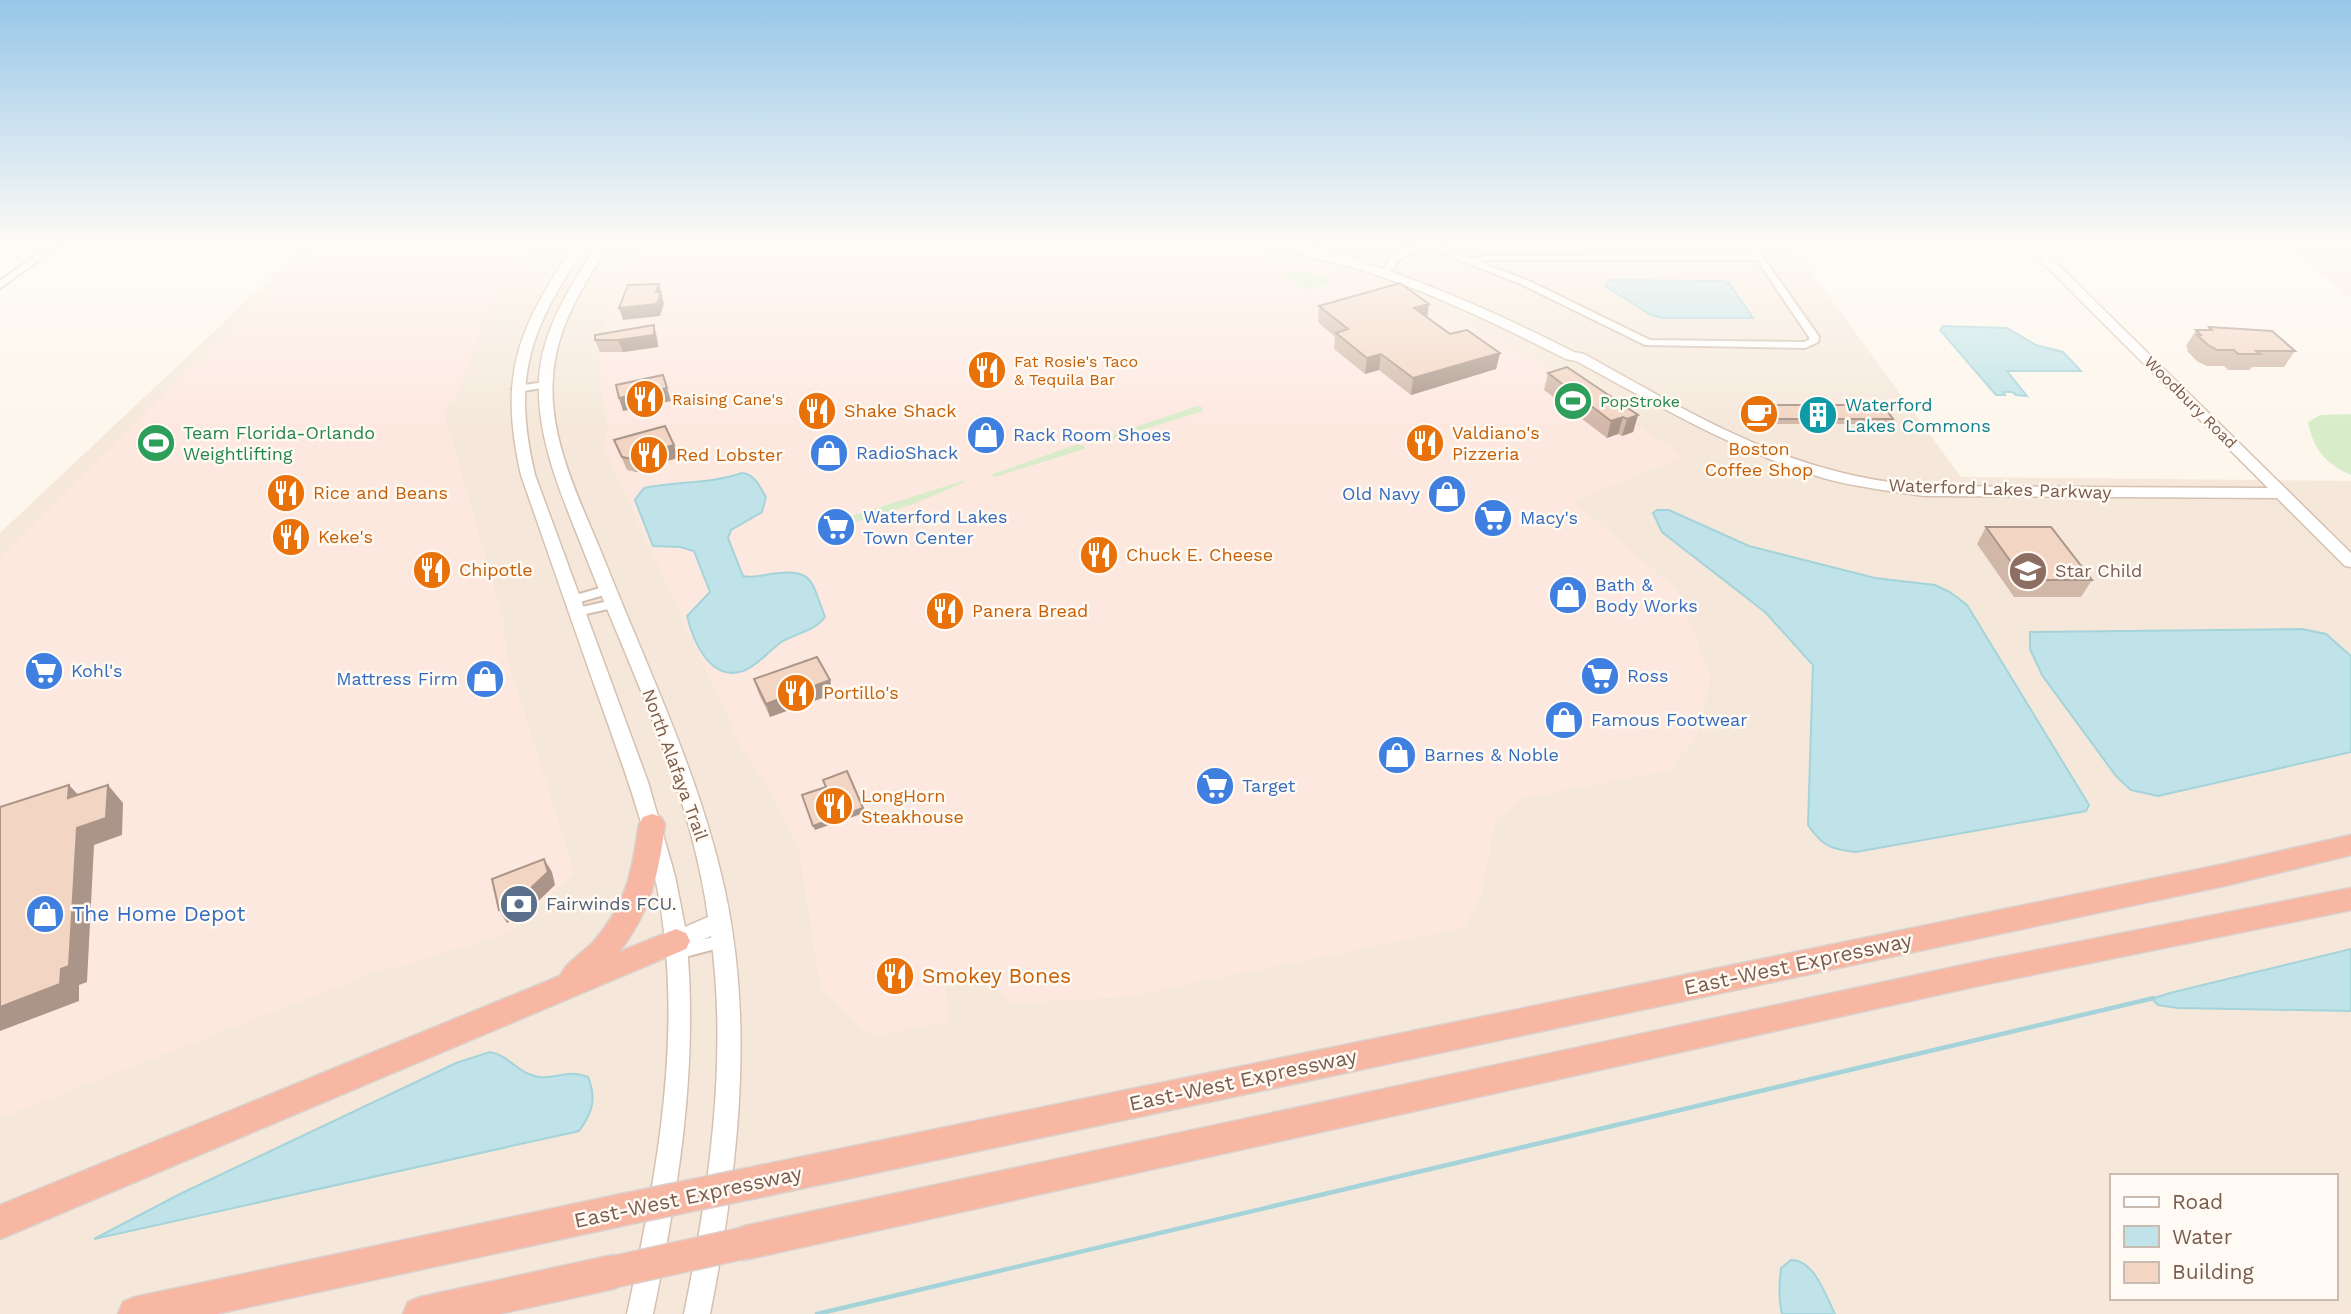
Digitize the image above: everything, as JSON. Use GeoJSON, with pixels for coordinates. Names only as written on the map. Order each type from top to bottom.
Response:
{"type":"FeatureCollection","features":[{"type":"Feature","properties":{"kind":"highway"},"geometry":{"type":"LineString","coordinates":[[535,1001],[588,968],[634,912],[644,878],[652,824]]}},
{"type":"Feature","properties":{"kind":"highway","name":"East-West Expressway"},"geometry":{"type":"LineString","coordinates":[[135,1314],[2224,875],[2351,845]]}},
{"type":"Feature","properties":{"kind":"highway"},"geometry":{"type":"LineString","coordinates":[[420,1314],[1982,972],[2351,899]]}},
{"type":"Feature","properties":{"kind":"highway"},"geometry":{"type":"LineString","coordinates":[[0,1222],[535,1001],[677,946]]}},
{"type":"Feature","properties":{"kind":"main road"},"geometry":{"type":"LineString","coordinates":[[541,305],[524,345],[517,385],[517,431],[521,452],[652,824],[677,946],[678,1056],[675,1110],[667,1179],[640,1314]]}},
{"type":"Feature","properties":{"kind":"main road","name":"North Alafaya Trail"},"geometry":{"type":"LineString","coordinates":[[566,305],[552,343],[545,381],[545,406],[552,446],[690,798],[705,848],[722,931],[727,1094],[714,1222],[697,1314]]}},
{"type":"Feature","properties":{"kind":"main road","name":"Waterford Lakes Parkway"},"geometry":{"type":"LineString","coordinates":[[1468,305],[1579,358],[1753,449],[1808,470],[1859,483],[1942,491],[2283,494]]}},
{"type":"Feature","properties":{"kind":"main road","name":"Woodbury Road"},"geometry":{"type":"LineString","coordinates":[[2092,305],[2351,562]]}},
{"type":"Feature","properties":{"kind":"main road"},"geometry":{"type":"LineString","coordinates":[[677,946],[722,931]]}},
{"type":"Feature","properties":{"kind":"street"},"geometry":{"type":"LineString","coordinates":[[1572,305],[1648,343],[1805,345],[1813,342],[1814,337],[1793,305]]}},
{"type":"Feature","properties":{"kind":"street"},"geometry":{"type":"LineString","coordinates":[[517,385],[545,381]]}},
{"type":"Feature","properties":{"kind":"street"},"geometry":{"type":"LineString","coordinates":[[575,606],[610,597]]}},
{"type":"Feature","properties":{"kind":"shaded area"},"geometry":{"type":"Polygon","coordinates":[[[242,305],[1836,305],[1961,477],[2351,481],[2351,1314],[0,1314],[0,533],[242,305]]]}},
{"type":"Feature","properties":{"kind":"shaded area"},"geometry":{"type":"Polygon","coordinates":[[[253,305],[493,305],[483,322],[459,391],[444,411],[504,622],[506,654],[574,872],[512,931],[401,967],[383,969],[0,1118],[0,557],[253,305]]]}},
{"type":"Feature","properties":{"kind":"shaded area","name":"Waterford Lakes Town Center"},"geometry":{"type":"Polygon","coordinates":[[[613,305],[1425,305],[1454,317],[1560,373],[1684,457],[1573,501],[1677,590],[1711,677],[1695,739],[1667,771],[1524,798],[1495,821],[1481,895],[1463,928],[1126,997],[1010,1003],[983,977],[945,985],[949,1022],[872,1036],[821,990],[799,851],[772,793],[744,752],[603,446],[608,425],[601,393],[599,360],[605,326],[613,305]]]}},
{"type":"Feature","properties":{"kind":"green space"},"geometry":{"type":"Polygon","coordinates":[[[1197,406],[1202,407],[1203,411],[1113,439],[1109,436],[1197,406]]]}},
{"type":"Feature","properties":{"kind":"green space"},"geometry":{"type":"Polygon","coordinates":[[[2351,414],[2351,475],[2322,455],[2313,440],[2308,422],[2320,415],[2351,414]]]}},
{"type":"Feature","properties":{"kind":"green space"},"geometry":{"type":"Polygon","coordinates":[[[1078,444],[1085,446],[1084,449],[995,477],[990,475],[1078,444]]]}},
{"type":"Feature","properties":{"kind":"green space"},"geometry":{"type":"Polygon","coordinates":[[[965,482],[911,505],[840,527],[834,526],[836,521],[965,482]]]}},
{"type":"Feature","properties":{"kind":"water"},"geometry":{"type":"Polygon","coordinates":[[[1636,305],[1744,305],[1753,318],[1663,318],[1651,315],[1636,305]]]}},
{"type":"Feature","properties":{"kind":"water"},"geometry":{"type":"Polygon","coordinates":[[[1943,326],[2007,328],[2036,345],[2063,352],[2081,371],[2007,371],[2027,396],[2012,392],[1996,395],[1940,330],[1943,326]]]}},
{"type":"Feature","properties":{"kind":"water"},"geometry":{"type":"Polygon","coordinates":[[[742,473],[754,478],[766,497],[762,512],[731,530],[728,538],[743,576],[784,572],[803,575],[813,586],[825,617],[811,629],[783,641],[749,668],[731,673],[721,671],[705,657],[690,626],[687,616],[710,592],[694,551],[680,547],[653,546],[635,500],[644,488],[718,479],[742,473]]]}},
{"type":"Feature","properties":{"kind":"water"},"geometry":{"type":"Polygon","coordinates":[[[1657,510],[1669,510],[1749,546],[1875,578],[1935,585],[1950,592],[1967,605],[2089,805],[2086,811],[1856,852],[1834,848],[1823,842],[1808,825],[1813,665],[1765,612],[1662,532],[1653,513],[1657,510]]]}},
{"type":"Feature","properties":{"kind":"water"},"geometry":{"type":"Polygon","coordinates":[[[2302,629],[2326,634],[2351,656],[2351,752],[2158,796],[2131,790],[2116,776],[2042,675],[2030,649],[2030,632],[2302,629]]]}},
{"type":"Feature","properties":{"kind":"water"},"geometry":{"type":"Polygon","coordinates":[[[2351,949],[2351,1011],[2178,1008],[2158,1005],[2154,1001],[2154,998],[2170,993],[2351,949]]]}},
{"type":"Feature","properties":{"kind":"water"},"geometry":{"type":"Polygon","coordinates":[[[490,1052],[539,1077],[574,1074],[588,1077],[592,1106],[579,1131],[94,1239],[180,1194],[456,1063],[490,1052]]]}},
{"type":"Feature","properties":{"kind":"water"},"geometry":{"type":"Polygon","coordinates":[[[1791,1260],[1799,1261],[1813,1272],[1835,1314],[1782,1314],[1779,1291],[1781,1268],[1791,1260]]]}},
{"type":"Feature","properties":{"kind":"building"},"geometry":{"type":"Polygon","coordinates":[[[620,305],[644,305],[619,308],[620,305]]]}},
{"type":"Feature","properties":{"kind":"building"},"geometry":{"type":"Polygon","coordinates":[[[1424,305],[1414,308],[1450,334],[1467,330],[1500,353],[1413,378],[1381,354],[1367,358],[1336,333],[1348,329],[1319,306],[1424,305]]]}},
{"type":"Feature","properties":{"kind":"building"},"geometry":{"type":"Polygon","coordinates":[[[654,325],[654,335],[595,340],[595,335],[654,325]]]}},
{"type":"Feature","properties":{"kind":"building"},"geometry":{"type":"Polygon","coordinates":[[[2209,327],[2272,331],[2295,351],[2238,354],[2234,350],[2217,350],[2197,335],[2201,335],[2196,330],[2212,330],[2209,327]]]}},
{"type":"Feature","properties":{"kind":"building"},"geometry":{"type":"Polygon","coordinates":[[[1567,367],[1638,415],[1611,421],[1548,373],[1567,367]]]}},
{"type":"Feature","properties":{"kind":"building"},"geometry":{"type":"Polygon","coordinates":[[[663,375],[667,388],[619,398],[616,385],[663,375]]]}},
{"type":"Feature","properties":{"kind":"building","name":"Waterford Lakes Commons"},"geometry":{"type":"Polygon","coordinates":[[[1751,405],[1883,405],[1893,419],[1768,419],[1765,414],[1757,414],[1751,405]]]}},
{"type":"Feature","properties":{"kind":"building"},"geometry":{"type":"Polygon","coordinates":[[[665,426],[674,445],[632,459],[622,457],[614,440],[665,426]]]}},
{"type":"Feature","properties":{"kind":"building"},"geometry":{"type":"Polygon","coordinates":[[[1986,527],[2051,527],[2092,580],[2024,580],[1986,527]]]}},
{"type":"Feature","properties":{"kind":"building"},"geometry":{"type":"Polygon","coordinates":[[[817,657],[830,680],[766,704],[754,679],[817,657]]]}},
{"type":"Feature","properties":{"kind":"building","name":"LongHorn Steakhouse"},"geometry":{"type":"Polygon","coordinates":[[[847,771],[863,808],[813,826],[802,795],[826,787],[823,780],[847,771]]]}},
{"type":"Feature","properties":{"kind":"building","name":"The Home Depot"},"geometry":{"type":"Polygon","coordinates":[[[69,785],[68,798],[108,785],[106,818],[77,828],[69,966],[61,969],[60,984],[0,1007],[0,807],[69,785]]]}},
{"type":"Feature","properties":{"kind":"building"},"geometry":{"type":"Polygon","coordinates":[[[544,859],[548,872],[516,902],[499,910],[492,879],[544,859]]]}},
{"type":"Feature","properties":{"kind":"waterway"},"geometry":{"type":"LineString","coordinates":[[817,1314],[2154,998]]}},
{"type":"Feature","properties":{"kind":"place","name":"Fat Rosie's Taco & Tequila Bar"},"geometry":{"type":"Point","coordinates":[987,370]}},
{"type":"Feature","properties":{"kind":"place","name":"Raising Cane's"},"geometry":{"type":"Point","coordinates":[645,399]}},
{"type":"Feature","properties":{"kind":"place","name":"PopStroke"},"geometry":{"type":"Point","coordinates":[1573,401]}},
{"type":"Feature","properties":{"kind":"place","name":"Shake Shack"},"geometry":{"type":"Point","coordinates":[817,411]}},
{"type":"Feature","properties":{"kind":"place","name":"Boston Coffee Shop"},"geometry":{"type":"Point","coordinates":[1759,414]}},
{"type":"Feature","properties":{"kind":"place","name":"Waterford Lakes Commons"},"geometry":{"type":"Point","coordinates":[1818,415]}},
{"type":"Feature","properties":{"kind":"place","name":"Rack Room Shoes"},"geometry":{"type":"Point","coordinates":[986,435]}},
{"type":"Feature","properties":{"kind":"place","name":"Team Florida-Orlando Weightlifting"},"geometry":{"type":"Point","coordinates":[156,443]}},
{"type":"Feature","properties":{"kind":"place","name":"Valdiano's Pizzeria"},"geometry":{"type":"Point","coordinates":[1425,443]}},
{"type":"Feature","properties":{"kind":"place","name":"RadioShack"},"geometry":{"type":"Point","coordinates":[829,453]}},
{"type":"Feature","properties":{"kind":"place","name":"Red Lobster"},"geometry":{"type":"Point","coordinates":[649,455]}},
{"type":"Feature","properties":{"kind":"place","name":"Rice and Beans"},"geometry":{"type":"Point","coordinates":[286,493]}},
{"type":"Feature","properties":{"kind":"place","name":"Old Navy"},"geometry":{"type":"Point","coordinates":[1447,494]}},
{"type":"Feature","properties":{"kind":"place","name":"Macy's"},"geometry":{"type":"Point","coordinates":[1493,518]}},
{"type":"Feature","properties":{"kind":"place","name":"Waterford Lakes Town Center"},"geometry":{"type":"Point","coordinates":[836,527]}},
{"type":"Feature","properties":{"kind":"place","name":"Keke's"},"geometry":{"type":"Point","coordinates":[291,537]}},
{"type":"Feature","properties":{"kind":"place","name":"Chuck E. Cheese"},"geometry":{"type":"Point","coordinates":[1099,555]}},
{"type":"Feature","properties":{"kind":"place","name":"Chipotle"},"geometry":{"type":"Point","coordinates":[432,570]}},
{"type":"Feature","properties":{"kind":"place","name":"Star Child"},"geometry":{"type":"Point","coordinates":[2028,571]}},
{"type":"Feature","properties":{"kind":"place","name":"Bath & Body Works"},"geometry":{"type":"Point","coordinates":[1568,595]}},
{"type":"Feature","properties":{"kind":"place","name":"Panera Bread"},"geometry":{"type":"Point","coordinates":[945,611]}},
{"type":"Feature","properties":{"kind":"place","name":"Kohl's"},"geometry":{"type":"Point","coordinates":[44,671]}},
{"type":"Feature","properties":{"kind":"place","name":"Ross"},"geometry":{"type":"Point","coordinates":[1600,676]}},
{"type":"Feature","properties":{"kind":"place","name":"Mattress Firm"},"geometry":{"type":"Point","coordinates":[485,679]}},
{"type":"Feature","properties":{"kind":"place","name":"Portillo's"},"geometry":{"type":"Point","coordinates":[796,693]}},
{"type":"Feature","properties":{"kind":"place","name":"Famous Footwear"},"geometry":{"type":"Point","coordinates":[1564,720]}},
{"type":"Feature","properties":{"kind":"place","name":"Barnes & Noble"},"geometry":{"type":"Point","coordinates":[1397,755]}},
{"type":"Feature","properties":{"kind":"place","name":"Target"},"geometry":{"type":"Point","coordinates":[1215,786]}},
{"type":"Feature","properties":{"kind":"place","name":"LongHorn Steakhouse"},"geometry":{"type":"Point","coordinates":[834,806]}},
{"type":"Feature","properties":{"kind":"place","name":"Fairwinds FCU."},"geometry":{"type":"Point","coordinates":[519,904]}},
{"type":"Feature","properties":{"kind":"place","name":"The Home Depot"},"geometry":{"type":"Point","coordinates":[45,914]}},
{"type":"Feature","properties":{"kind":"place","name":"Smokey Bones"},"geometry":{"type":"Point","coordinates":[895,976]}}]}
